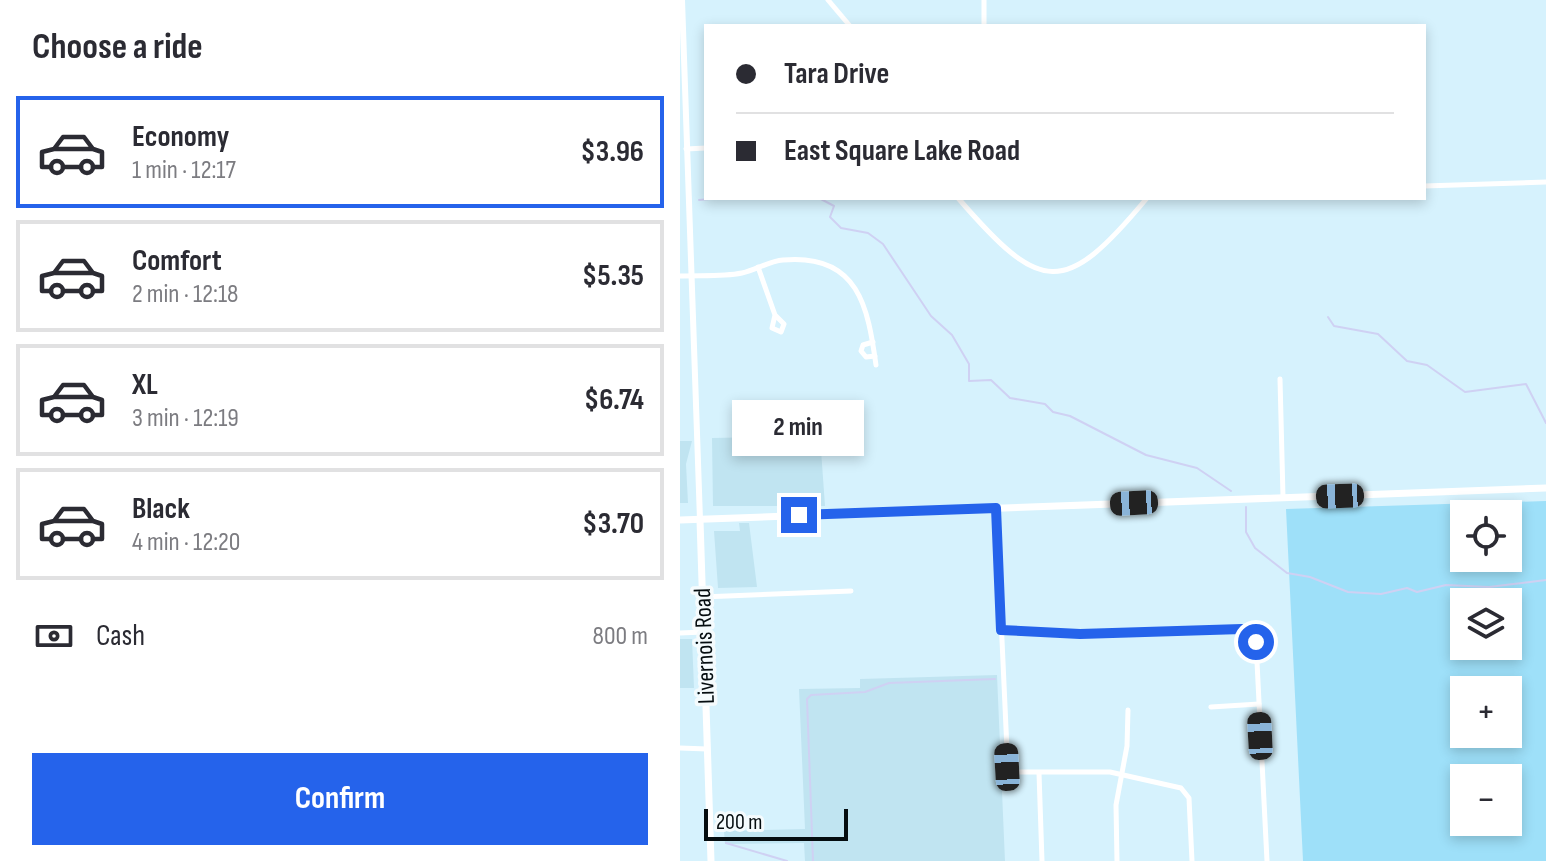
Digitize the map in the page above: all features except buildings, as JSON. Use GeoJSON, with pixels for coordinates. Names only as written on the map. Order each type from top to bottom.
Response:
{"type":"FeatureCollection","features":[{"type":"Feature","properties":{"kind":"main road"},"geometry":{"type":"LineString","coordinates":[[680,520],[1546,488]]}},
{"type":"Feature","properties":{"kind":"main road","name":"Livernois Road"},"geometry":{"type":"LineString","coordinates":[[700,520],[711,861]]}},
{"type":"Feature","properties":{"kind":"street","name":"Livernois Road"},"geometry":{"type":"LineString","coordinates":[[682,0],[700,520]]}},
{"type":"Feature","properties":{"kind":"street"},"geometry":{"type":"LineString","coordinates":[[829,0],[848,24]]}},
{"type":"Feature","properties":{"kind":"street"},"geometry":{"type":"LineString","coordinates":[[984,0],[984,24]]}},
{"type":"Feature","properties":{"kind":"street"},"geometry":{"type":"LineString","coordinates":[[686,149],[704,148]]}},
{"type":"Feature","properties":{"kind":"street"},"geometry":{"type":"LineString","coordinates":[[1426,186],[1546,182]]}},
{"type":"Feature","properties":{"kind":"street"},"geometry":{"type":"LineString","coordinates":[[960,200],[1012,256],[1027,265],[1050,271],[1070,269],[1091,259],[1145,200]]}},
{"type":"Feature","properties":{"kind":"street"},"geometry":{"type":"LineString","coordinates":[[680,276],[738,274],[791,259],[817,263],[839,273],[862,298],[876,365]]}},
{"type":"Feature","properties":{"kind":"street"},"geometry":{"type":"LineString","coordinates":[[758,267],[775,315]]}},
{"type":"Feature","properties":{"kind":"street"},"geometry":{"type":"LineString","coordinates":[[873,342],[863,345],[861,351],[866,357],[875,356]]}},
{"type":"Feature","properties":{"kind":"street"},"geometry":{"type":"LineString","coordinates":[[1280,379],[1283,497]]}},
{"type":"Feature","properties":{"kind":"street"},"geometry":{"type":"LineString","coordinates":[[996,508],[1009,773],[1103,771],[1184,790],[1189,802],[1192,861]]}},
{"type":"Feature","properties":{"kind":"street"},"geometry":{"type":"LineString","coordinates":[[702,597],[851,591]]}},
{"type":"Feature","properties":{"kind":"street"},"geometry":{"type":"LineString","coordinates":[[1001,630],[1080,634],[1242,629],[1252,633],[1256,642],[1267,861]]}},
{"type":"Feature","properties":{"kind":"street"},"geometry":{"type":"LineString","coordinates":[[680,633],[704,632]]}},
{"type":"Feature","properties":{"kind":"street"},"geometry":{"type":"LineString","coordinates":[[1211,707],[1259,704]]}},
{"type":"Feature","properties":{"kind":"street"},"geometry":{"type":"LineString","coordinates":[[1117,861],[1116,814],[1128,710]]}},
{"type":"Feature","properties":{"kind":"street"},"geometry":{"type":"LineString","coordinates":[[680,748],[707,749]]}},
{"type":"Feature","properties":{"kind":"street"},"geometry":{"type":"LineString","coordinates":[[1039,773],[1042,861]]}},
{"type":"Feature","properties":{"kind":"shaded area"},"geometry":{"type":"Polygon","coordinates":[[[820,436],[825,506],[713,506],[712,438],[820,436]]]}},
{"type":"Feature","properties":{"kind":"shaded area"},"geometry":{"type":"Polygon","coordinates":[[[680,441],[692,441],[686,464],[688,503],[680,503],[680,441]]]}},
{"type":"Feature","properties":{"kind":"shaded area"},"geometry":{"type":"Polygon","coordinates":[[[1546,501],[1546,861],[1303,861],[1286,509],[1450,504],[1450,572],[1522,572],[1522,502],[1546,501]]]}},
{"type":"Feature","properties":{"kind":"shaded area"},"geometry":{"type":"Polygon","coordinates":[[[739,523],[749,523],[757,587],[718,588],[714,531],[740,531],[739,523]]]}},
{"type":"Feature","properties":{"kind":"shaded area"},"geometry":{"type":"Polygon","coordinates":[[[680,639],[692,639],[694,688],[680,688],[680,639]]]}},
{"type":"Feature","properties":{"kind":"shaded area"},"geometry":{"type":"Polygon","coordinates":[[[997,675],[1005,861],[805,861],[804,843],[725,844],[724,831],[805,829],[799,689],[860,688],[860,679],[997,675]]]}},
{"type":"Feature","properties":{"kind":"waterway"},"geometry":{"type":"LineString","coordinates":[[699,200],[704,200]]}},
{"type":"Feature","properties":{"kind":"waterway"},"geometry":{"type":"LineString","coordinates":[[823,200],[834,206],[830,217],[841,228],[868,233],[883,244],[931,316],[952,335],[969,364],[969,381],[991,380],[1010,398],[1045,404],[1053,412],[1070,416],[1146,455],[1197,468],[1231,491]]}},
{"type":"Feature","properties":{"kind":"waterway"},"geometry":{"type":"LineString","coordinates":[[1328,317],[1334,326],[1378,334],[1407,361],[1427,365],[1465,392],[1526,384],[1546,423]]}},
{"type":"Feature","properties":{"kind":"waterway"},"geometry":{"type":"LineString","coordinates":[[1246,507],[1246,532],[1255,548],[1287,573],[1310,577],[1348,592],[1381,594],[1407,588],[1417,592],[1446,585],[1489,587],[1546,580]]}},
{"type":"Feature","properties":{"kind":"waterway"},"geometry":{"type":"LineString","coordinates":[[813,861],[807,699],[811,695],[865,692],[889,683],[995,679]]}},
{"type":"Feature","properties":{"kind":"waterway"},"geometry":{"type":"LineString","coordinates":[[726,843],[787,861]]}},
{"type":"Feature","properties":{"kind":"route"},"geometry":{"type":"LineString","coordinates":[[799,515],[996,508],[1001,630],[1080,634],[1242,629],[1252,633],[1256,642]]}}]}
